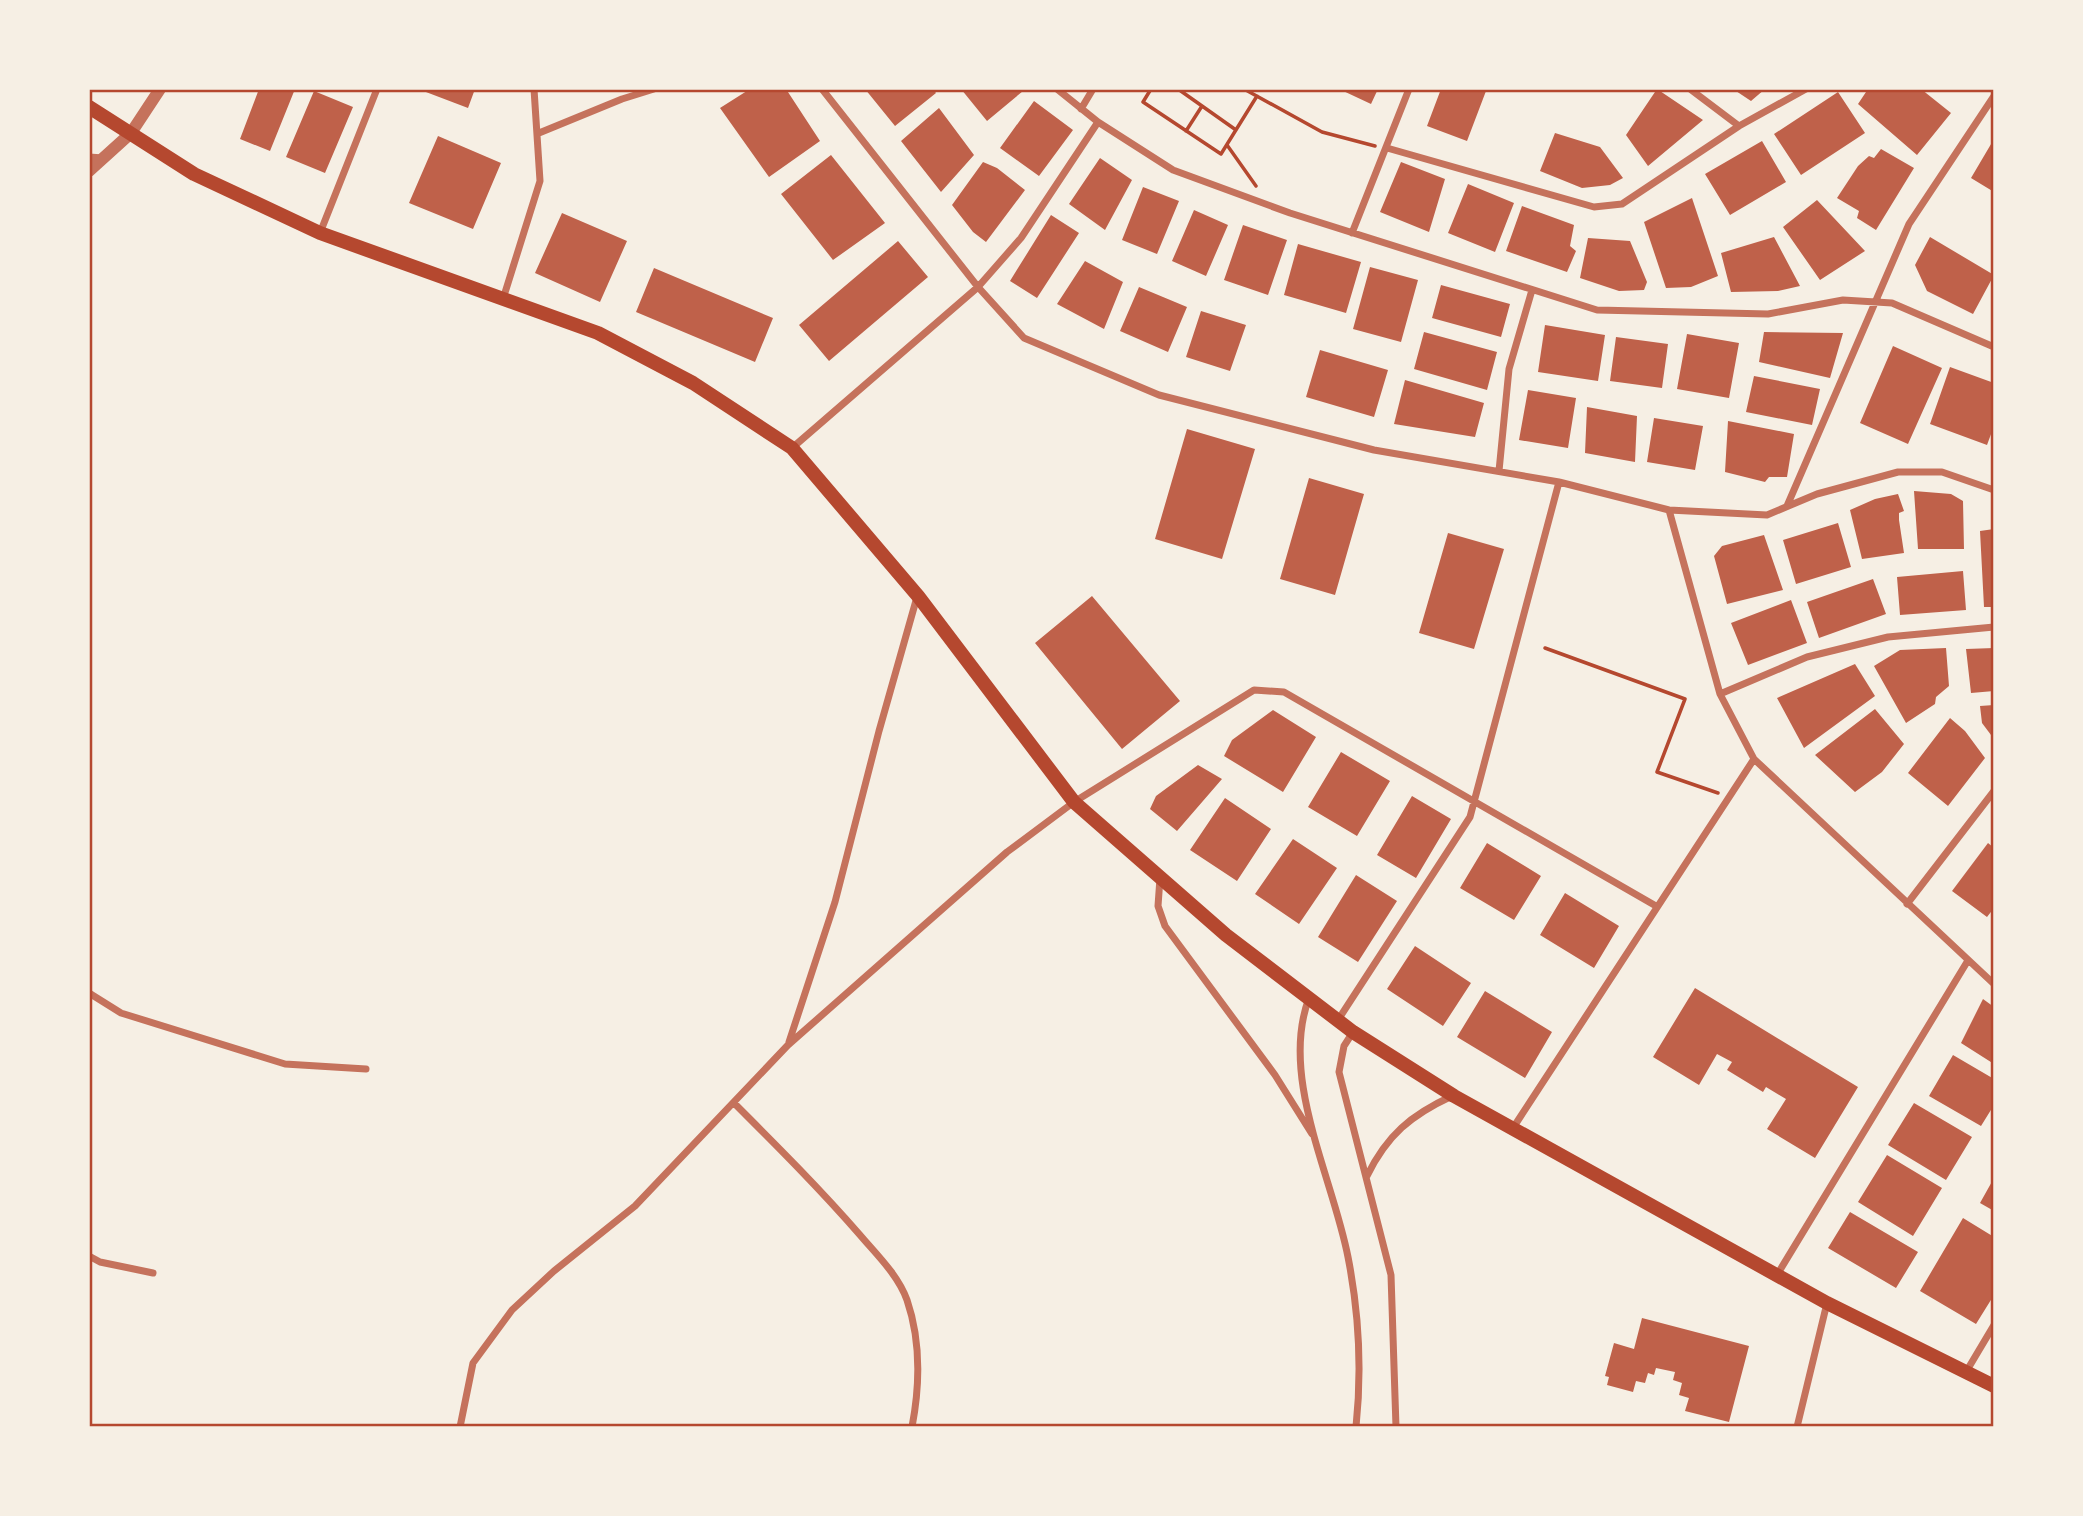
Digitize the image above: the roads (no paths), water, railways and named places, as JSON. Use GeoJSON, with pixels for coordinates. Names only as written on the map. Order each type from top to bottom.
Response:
{"type":"FeatureCollection","features":[{"type":"Feature","properties":{"kind":"main road"},"geometry":{"type":"LineString","coordinates":[[89,107],[194,174],[320,233],[610,339],[693,383],[792,448],[918,596],[1074,802],[1226,935],[1353,1032],[1454,1096],[1827,1303],[1994,1386]]}},
{"type":"Feature","properties":{"kind":"street"},"geometry":{"type":"LineString","coordinates":[[89,171],[131,133],[160,89]]}},
{"type":"Feature","properties":{"kind":"street"},"geometry":{"type":"LineString","coordinates":[[320,233],[377,89]]}},
{"type":"Feature","properties":{"kind":"street"},"geometry":{"type":"LineString","coordinates":[[503,299],[540,181],[539,133],[534,89]]}},
{"type":"Feature","properties":{"kind":"street"},"geometry":{"type":"LineString","coordinates":[[539,133],[654,89]]}},
{"type":"Feature","properties":{"kind":"street"},"geometry":{"type":"LineString","coordinates":[[822,89],[978,287],[1024,338],[1159,395],[1374,450],[1559,482],[1669,510],[1768,515],[1817,494],[1898,472],[1942,472],[1994,490]]}},
{"type":"Feature","properties":{"kind":"street"},"geometry":{"type":"LineString","coordinates":[[1057,89],[1098,122],[1173,170],[1352,233],[1597,310],[1768,314],[1843,300],[1892,303],[1994,347]]}},
{"type":"Feature","properties":{"kind":"street"},"geometry":{"type":"LineString","coordinates":[[1081,109],[1093,89]]}},
{"type":"Feature","properties":{"kind":"street"},"geometry":{"type":"LineString","coordinates":[[1352,233],[1387,148],[1396,116],[1409,89]]}},
{"type":"Feature","properties":{"kind":"street"},"geometry":{"type":"LineString","coordinates":[[1690,89],[1740,126]]}},
{"type":"Feature","properties":{"kind":"street"},"geometry":{"type":"LineString","coordinates":[[1387,148],[1594,207],[1622,204],[1740,126],[1806,89]]}},
{"type":"Feature","properties":{"kind":"street"},"geometry":{"type":"LineString","coordinates":[[1787,506],[1909,224],[1994,96]]}},
{"type":"Feature","properties":{"kind":"street"},"geometry":{"type":"LineString","coordinates":[[792,448],[978,287],[1021,238],[1098,122]]}},
{"type":"Feature","properties":{"kind":"street"},"geometry":{"type":"LineString","coordinates":[[89,158],[104,158]]}},
{"type":"Feature","properties":{"kind":"street"},"geometry":{"type":"LineString","coordinates":[[1499,471],[1509,369],[1532,290]]}},
{"type":"Feature","properties":{"kind":"street"},"geometry":{"type":"LineString","coordinates":[[1338,1020],[1470,817],[1559,482]]}},
{"type":"Feature","properties":{"kind":"street"},"geometry":{"type":"LineString","coordinates":[[1669,510],[1720,694],[1754,759],[1967,962],[1994,984]]}},
{"type":"Feature","properties":{"kind":"street"},"geometry":{"type":"LineString","coordinates":[[788,1045],[835,902],[879,731],[918,596]]}},
{"type":"Feature","properties":{"kind":"street"},"geometry":{"type":"LineString","coordinates":[[1720,694],[1807,657],[1888,637],[1994,627]]}},
{"type":"Feature","properties":{"kind":"street"},"geometry":{"type":"LineString","coordinates":[[460,1427],[473,1363],[498,1327],[532,1290],[635,1206],[788,1045],[1007,852],[1074,802],[1254,690],[1284,692],[1656,905]]}},
{"type":"Feature","properties":{"kind":"street"},"geometry":{"type":"LineString","coordinates":[[1513,1128],[1727,796],[1754,759]]}},
{"type":"Feature","properties":{"kind":"street"},"geometry":{"type":"LineString","coordinates":[[1907,904],[1994,791]]}},
{"type":"Feature","properties":{"kind":"street"},"geometry":{"type":"LineString","coordinates":[[1160,878],[1158,906],[1165,926],[1275,1075],[1316,1141]]}},
{"type":"Feature","properties":{"kind":"street"},"geometry":{"type":"LineString","coordinates":[[1777,1275],[1967,962]]}},
{"type":"Feature","properties":{"kind":"street"},"geometry":{"type":"LineString","coordinates":[[89,993],[121,1013],[285,1064],[366,1069]]}},
{"type":"Feature","properties":{"kind":"street"},"geometry":{"type":"LineString","coordinates":[[1309,998],[1303,1014],[1300,1051],[1316,1141],[1340,1223],[1354,1295],[1359,1375],[1356,1427]]}},
{"type":"Feature","properties":{"kind":"street"},"geometry":{"type":"LineString","coordinates":[[1353,1032],[1344,1046],[1339,1072],[1391,1275],[1396,1427]]}},
{"type":"Feature","properties":{"kind":"street"},"geometry":{"type":"LineString","coordinates":[[1366,1177],[1379,1151],[1407,1119],[1454,1096]]}},
{"type":"Feature","properties":{"kind":"street"},"geometry":{"type":"LineString","coordinates":[[734,1103],[814,1183],[888,1268],[906,1297],[915,1329],[919,1367],[912,1427]]}},
{"type":"Feature","properties":{"kind":"street"},"geometry":{"type":"LineString","coordinates":[[89,1256],[100,1262],[153,1273]]}},
{"type":"Feature","properties":{"kind":"street"},"geometry":{"type":"LineString","coordinates":[[1797,1427],[1827,1303]]}},
{"type":"Feature","properties":{"kind":"street"},"geometry":{"type":"LineString","coordinates":[[1965,1373],[1994,1325]]}}]}
